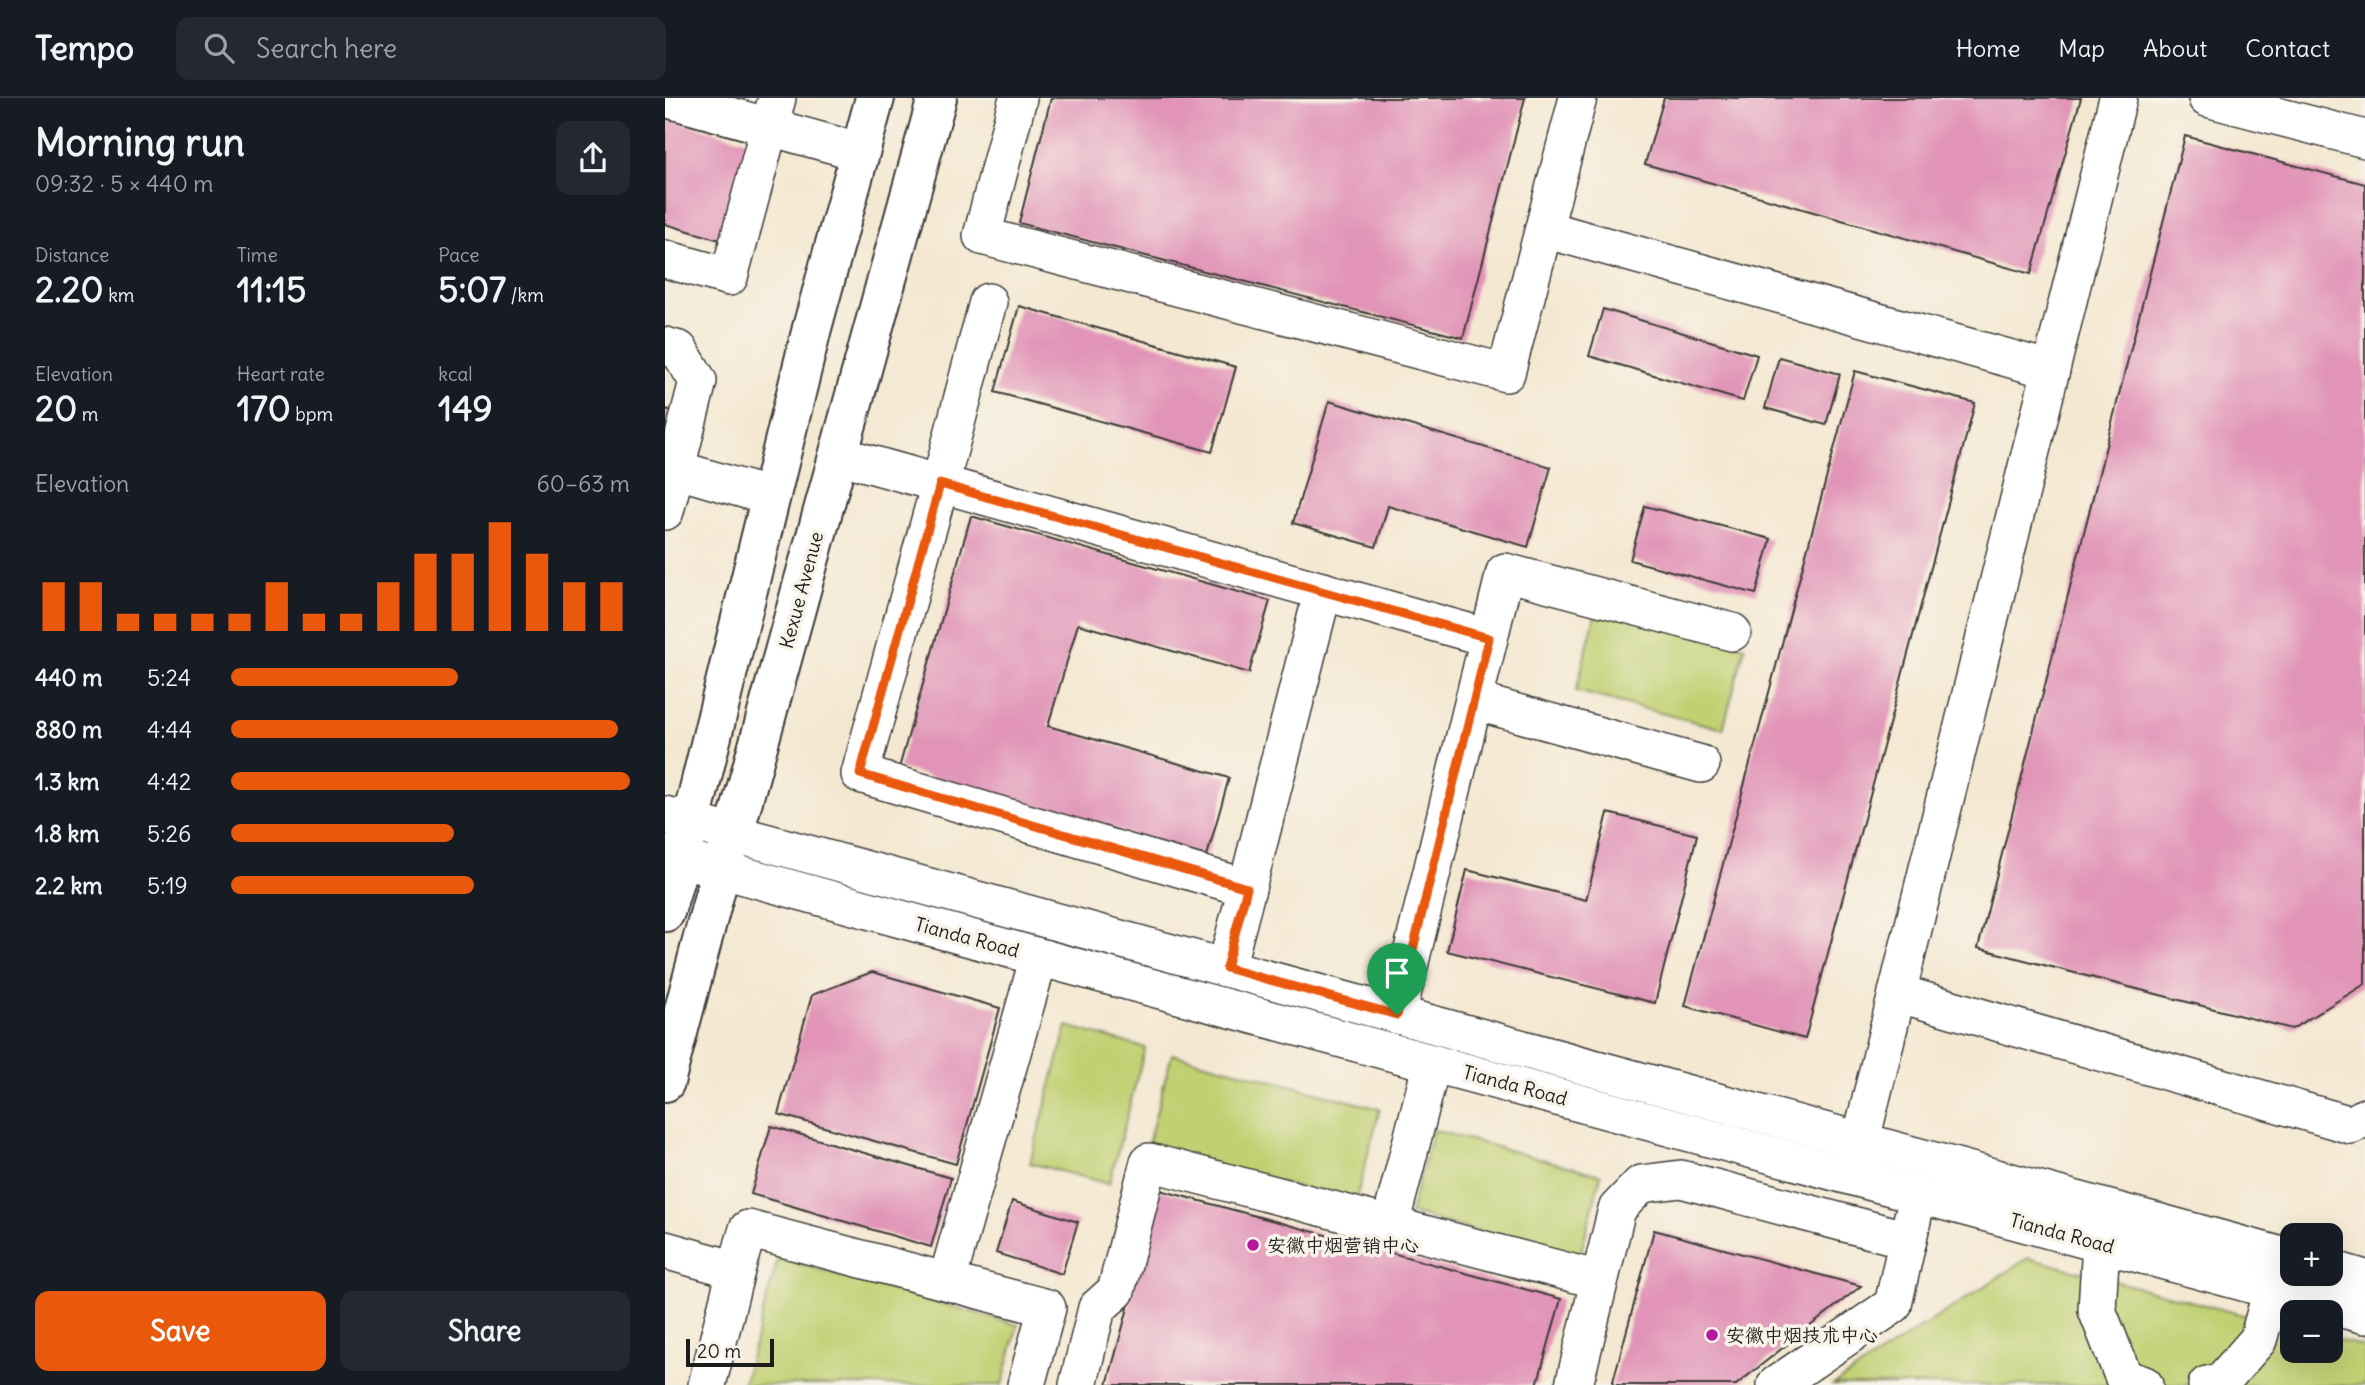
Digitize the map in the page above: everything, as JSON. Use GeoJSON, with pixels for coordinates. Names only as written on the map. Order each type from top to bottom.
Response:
{"type":"FeatureCollection","features":[{"type":"Feature","properties":{"kind":"main road"},"geometry":{"type":"LineString","coordinates":[[665,912],[678,818],[771,497],[812,328],[874,98]]}},
{"type":"Feature","properties":{"kind":"main road","name":"Kexue Avenue"},"geometry":{"type":"LineString","coordinates":[[665,1082],[721,869],[734,833],[937,98]]}},
{"type":"Feature","properties":{"kind":"street"},"geometry":{"type":"LineString","coordinates":[[665,98],[773,113],[860,152]]}},
{"type":"Feature","properties":{"kind":"street"},"geometry":{"type":"LineString","coordinates":[[1018,98],[982,236],[1506,373],[1578,98]]}},
{"type":"Feature","properties":{"kind":"street"},"geometry":{"type":"LineString","coordinates":[[1851,1176],[2118,98]]}},
{"type":"Feature","properties":{"kind":"street"},"geometry":{"type":"LineString","coordinates":[[2207,98],[2365,139]]}},
{"type":"Feature","properties":{"kind":"street"},"geometry":{"type":"LineString","coordinates":[[665,258],[729,277],[773,113]]}},
{"type":"Feature","properties":{"kind":"street"},"geometry":{"type":"LineString","coordinates":[[1544,229],[2051,370]]}},
{"type":"Feature","properties":{"kind":"street"},"geometry":{"type":"LineString","coordinates":[[988,302],[860,774],[1247,888]]}},
{"type":"Feature","properties":{"kind":"street"},"geometry":{"type":"LineString","coordinates":[[665,346],[679,350],[698,381],[665,511]]}},
{"type":"Feature","properties":{"kind":"street"},"geometry":{"type":"LineString","coordinates":[[838,455],[1489,638]]}},
{"type":"Feature","properties":{"kind":"street"},"geometry":{"type":"LineString","coordinates":[[675,469],[771,497]]}},
{"type":"Feature","properties":{"kind":"street"},"geometry":{"type":"LineString","coordinates":[[1397,1015],[1505,572],[1732,632]]}},
{"type":"Feature","properties":{"kind":"street"},"geometry":{"type":"LineString","coordinates":[[1226,968],[1323,591]]}},
{"type":"Feature","properties":{"kind":"street"},"geometry":{"type":"LineString","coordinates":[[1474,701],[1701,764]]}},
{"type":"Feature","properties":{"kind":"street","name":"Tianda Road"},"geometry":{"type":"LineString","coordinates":[[678,818],[2280,1255]]}},
{"type":"Feature","properties":{"kind":"street","name":"Tianda Road"},"geometry":{"type":"LineString","coordinates":[[672,856],[2365,1315]]}},
{"type":"Feature","properties":{"kind":"street"},"geometry":{"type":"LineString","coordinates":[[947,1281],[1039,957]]}},
{"type":"Feature","properties":{"kind":"street"},"geometry":{"type":"LineString","coordinates":[[1898,993],[2351,1125],[2365,1117]]}},
{"type":"Feature","properties":{"kind":"street"},"geometry":{"type":"LineString","coordinates":[[1390,1225],[1432,1063]]}},
{"type":"Feature","properties":{"kind":"street"},"geometry":{"type":"LineString","coordinates":[[1078,1385],[1097,1308],[1116,1291],[1149,1162],[1599,1280]]}},
{"type":"Feature","properties":{"kind":"street"},"geometry":{"type":"LineString","coordinates":[[1574,1385],[1617,1209],[1640,1184],[1681,1180],[1908,1240]]}},
{"type":"Feature","properties":{"kind":"street"},"geometry":{"type":"LineString","coordinates":[[1776,1385],[1893,1305],[1918,1194]]}},
{"type":"Feature","properties":{"kind":"street"},"geometry":{"type":"LineString","coordinates":[[706,1385],[748,1229],[1047,1308],[1026,1385]]}},
{"type":"Feature","properties":{"kind":"street"},"geometry":{"type":"LineString","coordinates":[[2101,1243],[2097,1310],[2124,1378],[2144,1385]]}},
{"type":"Feature","properties":{"kind":"street"},"geometry":{"type":"LineString","coordinates":[[665,1250],[736,1270]]}},
{"type":"Feature","properties":{"kind":"street"},"geometry":{"type":"LineString","coordinates":[[2343,1273],[2365,1279]]}},
{"type":"Feature","properties":{"kind":"street"},"geometry":{"type":"LineString","coordinates":[[2207,1385],[2221,1382],[2258,1340],[2272,1290]]}},
{"type":"Feature","properties":{"kind":"green space"},"geometry":{"type":"Polygon","coordinates":[[[1597,608],[1745,647],[1723,729],[1576,691],[1597,608]]]}},
{"type":"Feature","properties":{"kind":"green space"},"geometry":{"type":"Polygon","coordinates":[[[1067,1026],[1145,1048],[1109,1184],[1030,1163],[1067,1026]]]}},
{"type":"Feature","properties":{"kind":"green space"},"geometry":{"type":"Polygon","coordinates":[[[1172,1054],[1380,1109],[1355,1203],[1147,1147],[1172,1054]]]}},
{"type":"Feature","properties":{"kind":"green space"},"geometry":{"type":"Polygon","coordinates":[[[1433,1130],[1601,1175],[1579,1259],[1410,1213],[1433,1130]]]}},
{"type":"Feature","properties":{"kind":"green space"},"geometry":{"type":"Polygon","coordinates":[[[778,1258],[1018,1325],[1002,1385],[743,1385],[778,1258]]]}},
{"type":"Feature","properties":{"kind":"green space"},"geometry":{"type":"Polygon","coordinates":[[[2028,1258],[2280,1325],[2280,1363],[2343,1363],[2343,1341],[2365,1347],[2365,1385],[1833,1385],[2028,1258]]]}},
{"type":"Feature","properties":{"kind":"building"},"geometry":{"type":"Polygon","coordinates":[[[1051,98],[1525,98],[1463,338],[1019,223],[1051,98]]]}},
{"type":"Feature","properties":{"kind":"building"},"geometry":{"type":"Polygon","coordinates":[[[1664,98],[2081,98],[2031,274],[1645,164],[1664,98]]]}},
{"type":"Feature","properties":{"kind":"building"},"geometry":{"type":"Polygon","coordinates":[[[665,118],[748,141],[720,240],[665,224],[665,118]]]}},
{"type":"Feature","properties":{"kind":"building"},"geometry":{"type":"Polygon","coordinates":[[[2185,136],[2365,184],[2365,984],[2292,1029],[1978,948],[2185,136]]]}},
{"type":"Feature","properties":{"kind":"building"},"geometry":{"type":"Polygon","coordinates":[[[1019,306],[1236,367],[1212,452],[995,392],[1019,306]]]}},
{"type":"Feature","properties":{"kind":"building"},"geometry":{"type":"Polygon","coordinates":[[[1603,309],[1757,355],[1743,401],[1589,356],[1603,309]]]}},
{"type":"Feature","properties":{"kind":"building"},"geometry":{"type":"Polygon","coordinates":[[[1779,357],[1840,374],[1826,425],[1765,408],[1779,357]]]}},
{"type":"Feature","properties":{"kind":"building"},"geometry":{"type":"Polygon","coordinates":[[[1855,371],[1975,403],[1805,1039],[1685,1006],[1855,371]]]}},
{"type":"Feature","properties":{"kind":"building"},"geometry":{"type":"Polygon","coordinates":[[[1329,401],[1551,467],[1528,547],[1388,506],[1376,547],[1293,523],[1329,401]]]}},
{"type":"Feature","properties":{"kind":"building"},"geometry":{"type":"Polygon","coordinates":[[[665,409],[678,412],[665,458],[665,409]]]}},
{"type":"Feature","properties":{"kind":"building"},"geometry":{"type":"Polygon","coordinates":[[[1645,506],[1771,539],[1756,594],[1630,560],[1645,506]]]}},
{"type":"Feature","properties":{"kind":"building"},"geometry":{"type":"Polygon","coordinates":[[[971,516],[1270,601],[1249,673],[1078,624],[1048,726],[1229,778],[1207,856],[899,768],[971,516]]]}},
{"type":"Feature","properties":{"kind":"building"},"geometry":{"type":"Polygon","coordinates":[[[1608,813],[1697,835],[1655,1003],[1447,951],[1467,870],[1586,900],[1608,813]]]}},
{"type":"Feature","properties":{"kind":"building"},"geometry":{"type":"Polygon","coordinates":[[[872,972],[1000,1008],[956,1164],[778,1114],[812,995],[872,972]]]}},
{"type":"Feature","properties":{"kind":"building"},"geometry":{"type":"Polygon","coordinates":[[[771,1126],[951,1178],[931,1247],[751,1194],[771,1126]]]}},
{"type":"Feature","properties":{"kind":"building","name":"安徽中烟营销中心"},"geometry":{"type":"Polygon","coordinates":[[[1160,1190],[1561,1299],[1537,1385],[1107,1385],[1160,1190]]]}},
{"type":"Feature","properties":{"kind":"building"},"geometry":{"type":"Polygon","coordinates":[[[1012,1201],[1078,1222],[1062,1274],[996,1253],[1012,1201]]]}},
{"type":"Feature","properties":{"kind":"building","name":"安徽中烟技术中心"},"geometry":{"type":"Polygon","coordinates":[[[1654,1230],[1861,1286],[1736,1385],[1612,1385],[1654,1230]]]}},
{"type":"Feature","properties":{"kind":"place","name":"安徽中烟营销中心"},"geometry":{"type":"Point","coordinates":[1253,1245]}},
{"type":"Feature","properties":{"kind":"place","name":"安徽中烟技术中心"},"geometry":{"type":"Point","coordinates":[1712,1335]}},
{"type":"Feature","properties":{"kind":"route"},"geometry":{"type":"LineString","coordinates":[[940,484],[1489,638],[1397,1015],[1226,968],[1247,888],[860,774],[940,484]]}}]}
